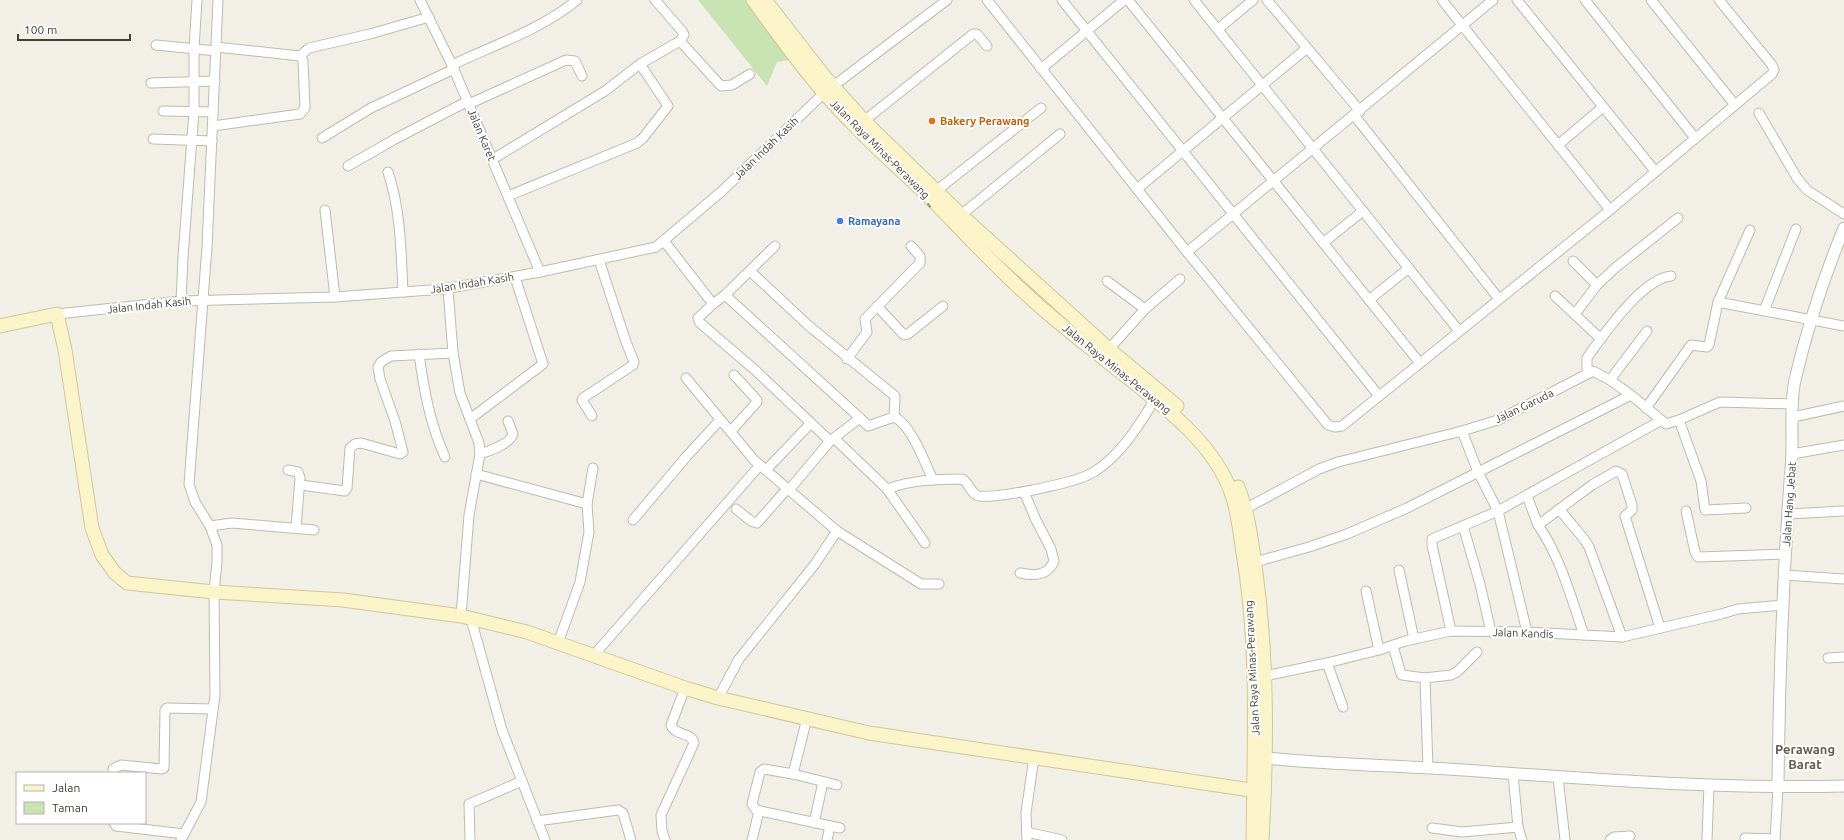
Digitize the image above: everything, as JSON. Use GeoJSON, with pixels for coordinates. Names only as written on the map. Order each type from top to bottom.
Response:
{"type":"FeatureCollection","features":[{"type":"Feature","properties":{"kind":"main road","name":"Jalan Raya Minas-Perawang"},"geometry":{"type":"LineString","coordinates":[[753,0],[795,57],[864,121],[961,215],[1157,394],[1204,448],[1220,470],[1232,494],[1247,574],[1253,637],[1256,721],[1261,757]]}},
{"type":"Feature","properties":{"kind":"main road","name":"Jalan Raya Minas-Perawang"},"geometry":{"type":"LineString","coordinates":[[765,0],[850,122],[1028,296],[1076,337],[1157,394],[1181,409],[1217,452],[1235,482],[1245,509],[1255,562],[1260,603],[1265,676],[1259,791],[1253,840]]}},
{"type":"Feature","properties":{"kind":"main road"},"geometry":{"type":"LineString","coordinates":[[0,326],[57,314],[65,350],[92,528],[102,555],[115,573],[127,583],[214,592],[342,600],[466,618],[527,632],[685,688],[718,698],[869,733],[1259,791]]}},
{"type":"Feature","properties":{"kind":"main road","name":"Jalan Raya Minas-Perawang"},"geometry":{"type":"LineString","coordinates":[[1259,791],[1262,840]]}},
{"type":"Feature","properties":{"kind":"street"},"geometry":{"type":"LineString","coordinates":[[181,301],[194,112],[194,48],[197,0]]}},
{"type":"Feature","properties":{"kind":"street"},"geometry":{"type":"LineString","coordinates":[[115,824],[116,826],[183,837],[202,802],[215,695],[214,592],[217,545],[210,526],[195,502],[189,484],[208,247],[218,0]]}},
{"type":"Feature","properties":{"kind":"street","name":"Jalan Karet"},"geometry":{"type":"LineString","coordinates":[[420,0],[453,67],[540,272]]}},
{"type":"Feature","properties":{"kind":"street"},"geometry":{"type":"LineString","coordinates":[[322,138],[371,108],[492,46],[508,41],[560,14],[577,0]]}},
{"type":"Feature","properties":{"kind":"street"},"geometry":{"type":"LineString","coordinates":[[493,159],[605,90],[640,64],[680,41],[684,35],[682,31],[658,3],[670,0]]}},
{"type":"Feature","properties":{"kind":"street","name":"Jalan Indah Kasih"},"geometry":{"type":"LineString","coordinates":[[57,314],[181,301],[334,297],[448,289],[645,251],[656,247],[664,241],[722,191],[829,90],[947,0]]}},
{"type":"Feature","properties":{"kind":"street"},"geometry":{"type":"LineString","coordinates":[[1062,0],[1379,396]]}},
{"type":"Feature","properties":{"kind":"street"},"geometry":{"type":"LineString","coordinates":[[1041,69],[1124,0]]}},
{"type":"Feature","properties":{"kind":"street"},"geometry":{"type":"LineString","coordinates":[[1128,0],[1419,362]]}},
{"type":"Feature","properties":{"kind":"street"},"geometry":{"type":"LineString","coordinates":[[1194,0],[1459,331]]}},
{"type":"Feature","properties":{"kind":"street"},"geometry":{"type":"LineString","coordinates":[[1218,29],[1253,0]]}},
{"type":"Feature","properties":{"kind":"street"},"geometry":{"type":"LineString","coordinates":[[1267,0],[1307,48],[1499,299]]}},
{"type":"Feature","properties":{"kind":"street"},"geometry":{"type":"LineString","coordinates":[[1442,0],[1610,210]]}},
{"type":"Feature","properties":{"kind":"street"},"geometry":{"type":"LineString","coordinates":[[1187,252],[1272,180],[1357,113],[1493,0]]}},
{"type":"Feature","properties":{"kind":"street"},"geometry":{"type":"LineString","coordinates":[[1517,0],[1655,171]]}},
{"type":"Feature","properties":{"kind":"street"},"geometry":{"type":"LineString","coordinates":[[1585,0],[1695,138]]}},
{"type":"Feature","properties":{"kind":"street"},"geometry":{"type":"LineString","coordinates":[[1651,0],[1735,105]]}},
{"type":"Feature","properties":{"kind":"street"},"geometry":{"type":"LineString","coordinates":[[992,2],[1041,69],[1136,189],[1328,425],[1335,427],[1342,426],[1419,362],[1610,210],[1772,74],[1773,67],[1719,0]]}},
{"type":"Feature","properties":{"kind":"street"},"geometry":{"type":"LineString","coordinates":[[156,45],[300,56],[309,48],[370,34],[429,17]]}},
{"type":"Feature","properties":{"kind":"street"},"geometry":{"type":"LineString","coordinates":[[864,121],[974,34],[977,34],[987,46]]}},
{"type":"Feature","properties":{"kind":"street"},"geometry":{"type":"LineString","coordinates":[[680,41],[721,86],[732,85],[750,74]]}},
{"type":"Feature","properties":{"kind":"street"},"geometry":{"type":"LineString","coordinates":[[1136,189],[1223,119],[1307,48]]}},
{"type":"Feature","properties":{"kind":"street"},"geometry":{"type":"LineString","coordinates":[[213,126],[300,114],[303,112],[305,108],[303,61],[300,56]]}},
{"type":"Feature","properties":{"kind":"street"},"geometry":{"type":"LineString","coordinates":[[348,166],[394,139],[468,102],[566,60],[575,61],[582,76]]}},
{"type":"Feature","properties":{"kind":"street"},"geometry":{"type":"LineString","coordinates":[[508,196],[637,143],[644,138],[666,112],[668,104],[640,64]]}},
{"type":"Feature","properties":{"kind":"street"},"geometry":{"type":"LineString","coordinates":[[151,83],[215,81]]}},
{"type":"Feature","properties":{"kind":"street"},"geometry":{"type":"LineString","coordinates":[[1558,145],[1603,107]]}},
{"type":"Feature","properties":{"kind":"street"},"geometry":{"type":"LineString","coordinates":[[936,190],[1041,108]]}},
{"type":"Feature","properties":{"kind":"street"},"geometry":{"type":"LineString","coordinates":[[163,111],[213,112]]}},
{"type":"Feature","properties":{"kind":"street"},"geometry":{"type":"LineString","coordinates":[[1759,113],[1797,178],[1807,190],[1844,214]]}},
{"type":"Feature","properties":{"kind":"street"},"geometry":{"type":"LineString","coordinates":[[961,215],[1060,134]]}},
{"type":"Feature","properties":{"kind":"street"},"geometry":{"type":"LineString","coordinates":[[153,139],[212,141]]}},
{"type":"Feature","properties":{"kind":"street"},"geometry":{"type":"LineString","coordinates":[[388,172],[396,195],[402,253],[403,292]]}},
{"type":"Feature","properties":{"kind":"street"},"geometry":{"type":"LineString","coordinates":[[325,210],[334,297]]}},
{"type":"Feature","properties":{"kind":"street"},"geometry":{"type":"LineString","coordinates":[[1323,243],[1363,211]]}},
{"type":"Feature","properties":{"kind":"street"},"geometry":{"type":"LineString","coordinates":[[1574,314],[1597,285],[1615,268],[1678,218]]}},
{"type":"Feature","properties":{"kind":"street","name":"Jalan Hang Jebat"},"geometry":{"type":"LineString","coordinates":[[1778,788],[1782,605],[1795,382],[1811,319],[1828,267],[1844,228]]}},
{"type":"Feature","properties":{"kind":"street"},"geometry":{"type":"LineString","coordinates":[[1764,311],[1796,229]]}},
{"type":"Feature","properties":{"kind":"street"},"geometry":{"type":"LineString","coordinates":[[1646,408],[1691,345],[1707,348],[1709,345],[1718,302],[1750,230]]}},
{"type":"Feature","properties":{"kind":"street"},"geometry":{"type":"LineString","coordinates":[[664,241],[713,304]]}},
{"type":"Feature","properties":{"kind":"street"},"geometry":{"type":"LineString","coordinates":[[775,246],[725,295],[698,318],[699,322],[755,370],[811,423],[887,489],[925,542]]}},
{"type":"Feature","properties":{"kind":"street"},"geometry":{"type":"LineString","coordinates":[[847,359],[867,332],[868,329],[864,320],[920,263],[920,256],[911,246]]}},
{"type":"Feature","properties":{"kind":"street"},"geometry":{"type":"LineString","coordinates":[[592,416],[582,400],[583,398],[633,365],[634,362],[598,260]]}},
{"type":"Feature","properties":{"kind":"street"},"geometry":{"type":"LineString","coordinates":[[1573,261],[1597,285]]}},
{"type":"Feature","properties":{"kind":"street"},"geometry":{"type":"LineString","coordinates":[[1368,300],[1409,268]]}},
{"type":"Feature","properties":{"kind":"street"},"geometry":{"type":"LineString","coordinates":[[750,271],[809,326],[827,339],[847,359],[895,396],[894,417]]}},
{"type":"Feature","properties":{"kind":"street"},"geometry":{"type":"LineString","coordinates":[[1672,276],[1658,280],[1635,297],[1587,358],[1587,373],[1593,371],[1610,380],[1631,395],[1660,421],[1666,424],[1680,420],[1720,402],[1793,404]]}},
{"type":"Feature","properties":{"kind":"street"},"geometry":{"type":"LineString","coordinates":[[470,419],[543,364],[515,277]]}},
{"type":"Feature","properties":{"kind":"street"},"geometry":{"type":"LineString","coordinates":[[1109,350],[1145,309],[1180,279]]}},
{"type":"Feature","properties":{"kind":"street"},"geometry":{"type":"LineString","coordinates":[[1107,281],[1145,309]]}},
{"type":"Feature","properties":{"kind":"street"},"geometry":{"type":"LineString","coordinates":[[448,289],[453,353],[460,393],[479,443],[480,454],[469,515],[466,618],[502,730],[545,840]]}},
{"type":"Feature","properties":{"kind":"street"},"geometry":{"type":"LineString","coordinates":[[725,295],[868,426],[894,417],[900,420],[920,450],[933,480]]}},
{"type":"Feature","properties":{"kind":"street"},"geometry":{"type":"LineString","coordinates":[[1555,296],[1601,339]]}},
{"type":"Feature","properties":{"kind":"street"},"geometry":{"type":"LineString","coordinates":[[1718,302],[1844,326]]}},
{"type":"Feature","properties":{"kind":"street"},"geometry":{"type":"LineString","coordinates":[[877,306],[904,335],[908,334],[943,306]]}},
{"type":"Feature","properties":{"kind":"street"},"geometry":{"type":"LineString","coordinates":[[1610,380],[1647,331]]}},
{"type":"Feature","properties":{"kind":"street"},"geometry":{"type":"LineString","coordinates":[[301,485],[342,491],[346,490],[350,448],[355,444],[361,443],[400,454],[403,452],[396,421],[380,379],[378,366],[381,362],[391,356],[453,353]]}},
{"type":"Feature","properties":{"kind":"street"},"geometry":{"type":"LineString","coordinates":[[419,354],[424,394],[439,444],[445,457]]}},
{"type":"Feature","properties":{"kind":"street","name":"Jalan Garuda"},"geometry":{"type":"LineString","coordinates":[[1245,509],[1319,469],[1338,462],[1462,431],[1498,420],[1587,373]]}},
{"type":"Feature","properties":{"kind":"street"},"geometry":{"type":"LineString","coordinates":[[731,431],[757,402],[757,400],[734,375]]}},
{"type":"Feature","properties":{"kind":"street"},"geometry":{"type":"LineString","coordinates":[[686,378],[720,420],[763,468],[837,531],[921,584],[939,584]]}},
{"type":"Feature","properties":{"kind":"street"},"geometry":{"type":"LineString","coordinates":[[887,489],[904,483],[933,480],[965,480],[973,492],[980,496],[1024,492],[1066,483],[1097,470],[1108,462],[1134,430],[1157,394]]}},
{"type":"Feature","properties":{"kind":"street"},"geometry":{"type":"LineString","coordinates":[[1255,562],[1309,547],[1346,534],[1407,508],[1631,395]]}},
{"type":"Feature","properties":{"kind":"street"},"geometry":{"type":"LineString","coordinates":[[1793,417],[1844,406]]}},
{"type":"Feature","properties":{"kind":"street"},"geometry":{"type":"LineString","coordinates":[[736,509],[751,521],[757,523],[832,440],[860,418]]}},
{"type":"Feature","properties":{"kind":"street"},"geometry":{"type":"LineString","coordinates":[[633,520],[686,457],[720,420]]}},
{"type":"Feature","properties":{"kind":"street"},"geometry":{"type":"LineString","coordinates":[[1680,420],[1701,481],[1705,510],[1746,508]]}},
{"type":"Feature","properties":{"kind":"street"},"geometry":{"type":"LineString","coordinates":[[480,454],[492,451],[512,437],[513,434],[508,421]]}},
{"type":"Feature","properties":{"kind":"street"},"geometry":{"type":"LineString","coordinates":[[1451,631],[1432,542],[1435,537],[1498,511],[1660,421]]}},
{"type":"Feature","properties":{"kind":"street"},"geometry":{"type":"LineString","coordinates":[[594,655],[763,468],[811,423]]}},
{"type":"Feature","properties":{"kind":"street"},"geometry":{"type":"LineString","coordinates":[[1462,431],[1478,472],[1498,511],[1527,632]]}},
{"type":"Feature","properties":{"kind":"street"},"geometry":{"type":"LineString","coordinates":[[1792,454],[1844,445]]}},
{"type":"Feature","properties":{"kind":"street"},"geometry":{"type":"LineString","coordinates":[[558,643],[580,582],[589,532],[587,504],[593,468]]}},
{"type":"Feature","properties":{"kind":"street"},"geometry":{"type":"LineString","coordinates":[[288,470],[299,472],[301,485],[296,528]]}},
{"type":"Feature","properties":{"kind":"street"},"geometry":{"type":"LineString","coordinates":[[1538,525],[1542,520],[1605,476],[1616,471],[1622,474],[1632,508],[1625,516],[1660,628]]}},
{"type":"Feature","properties":{"kind":"street"},"geometry":{"type":"LineString","coordinates":[[476,474],[587,504]]}},
{"type":"Feature","properties":{"kind":"street"},"geometry":{"type":"LineString","coordinates":[[1020,573],[1036,575],[1045,573],[1054,561],[1051,549],[1024,492]]}},
{"type":"Feature","properties":{"kind":"street"},"geometry":{"type":"LineString","coordinates":[[1527,496],[1538,525],[1546,537],[1558,562],[1584,635]]}},
{"type":"Feature","properties":{"kind":"street"},"geometry":{"type":"LineString","coordinates":[[1559,509],[1589,547],[1622,637]]}},
{"type":"Feature","properties":{"kind":"street"},"geometry":{"type":"LineString","coordinates":[[1788,514],[1844,510]]}},
{"type":"Feature","properties":{"kind":"street"},"geometry":{"type":"LineString","coordinates":[[1686,511],[1695,552],[1698,557],[1785,554]]}},
{"type":"Feature","properties":{"kind":"street"},"geometry":{"type":"LineString","coordinates":[[210,526],[232,523],[314,530]]}},
{"type":"Feature","properties":{"kind":"street"},"geometry":{"type":"LineString","coordinates":[[1463,526],[1479,577],[1492,632]]}},
{"type":"Feature","properties":{"kind":"street"},"geometry":{"type":"LineString","coordinates":[[718,698],[739,659],[814,564],[837,531]]}},
{"type":"Feature","properties":{"kind":"street"},"geometry":{"type":"LineString","coordinates":[[1399,570],[1414,639]]}},
{"type":"Feature","properties":{"kind":"street"},"geometry":{"type":"LineString","coordinates":[[1784,575],[1844,579]]}},
{"type":"Feature","properties":{"kind":"street"},"geometry":{"type":"LineString","coordinates":[[1366,591],[1379,650]]}},
{"type":"Feature","properties":{"kind":"street","name":"Jalan Kandis"},"geometry":{"type":"LineString","coordinates":[[1265,676],[1327,663],[1379,650],[1414,639],[1451,631],[1527,632],[1622,637],[1738,609],[1782,605]]}},
{"type":"Feature","properties":{"kind":"street"},"geometry":{"type":"LineString","coordinates":[[1393,646],[1400,674],[1425,678],[1451,675],[1457,672],[1477,652]]}},
{"type":"Feature","properties":{"kind":"street"},"geometry":{"type":"LineString","coordinates":[[1828,658],[1844,657]]}},
{"type":"Feature","properties":{"kind":"street"},"geometry":{"type":"LineString","coordinates":[[1327,663],[1344,707]]}},
{"type":"Feature","properties":{"kind":"street"},"geometry":{"type":"LineString","coordinates":[[1425,678],[1428,768]]}},
{"type":"Feature","properties":{"kind":"street"},"geometry":{"type":"LineString","coordinates":[[665,840],[662,832],[661,814],[694,743],[691,737],[676,731],[671,725],[685,688]]}},
{"type":"Feature","properties":{"kind":"street"},"geometry":{"type":"LineString","coordinates":[[113,772],[113,769],[121,765],[164,768],[165,710],[167,708],[213,709]]}},
{"type":"Feature","properties":{"kind":"street"},"geometry":{"type":"LineString","coordinates":[[793,774],[807,718]]}},
{"type":"Feature","properties":{"kind":"street"},"geometry":{"type":"LineString","coordinates":[[1034,757],[1026,813],[1027,836],[1062,840]]}},
{"type":"Feature","properties":{"kind":"street"},"geometry":{"type":"LineString","coordinates":[[1261,757],[1558,777],[1709,785],[1778,788],[1844,786]]}},
{"type":"Feature","properties":{"kind":"street"},"geometry":{"type":"LineString","coordinates":[[837,785],[793,774],[764,769],[760,772],[752,804],[754,808],[759,810],[840,828]]}},
{"type":"Feature","properties":{"kind":"street"},"geometry":{"type":"LineString","coordinates":[[1513,774],[1518,828],[1522,840]]}},
{"type":"Feature","properties":{"kind":"street"},"geometry":{"type":"LineString","coordinates":[[1558,777],[1566,840]]}},
{"type":"Feature","properties":{"kind":"street"},"geometry":{"type":"LineString","coordinates":[[470,840],[469,804],[522,781]]}},
{"type":"Feature","properties":{"kind":"street"},"geometry":{"type":"LineString","coordinates":[[814,823],[823,782]]}},
{"type":"Feature","properties":{"kind":"street"},"geometry":{"type":"LineString","coordinates":[[1707,840],[1709,785]]}},
{"type":"Feature","properties":{"kind":"street"},"geometry":{"type":"LineString","coordinates":[[1745,838],[1775,840],[1778,788]]}},
{"type":"Feature","properties":{"kind":"street"},"geometry":{"type":"LineString","coordinates":[[537,821],[618,810],[623,813],[631,840]]}},
{"type":"Feature","properties":{"kind":"street"},"geometry":{"type":"LineString","coordinates":[[752,840],[759,810]]}},
{"type":"Feature","properties":{"kind":"street"},"geometry":{"type":"LineString","coordinates":[[827,840],[830,826]]}},
{"type":"Feature","properties":{"kind":"street"},"geometry":{"type":"LineString","coordinates":[[1432,828],[1462,832],[1518,828]]}},
{"type":"Feature","properties":{"kind":"street"},"geometry":{"type":"LineString","coordinates":[[1610,840],[1614,837],[1630,836]]}},
{"type":"Feature","properties":{"kind":"green space"},"geometry":{"type":"Polygon","coordinates":[[[698,0],[755,0],[800,58],[777,62],[767,86],[698,0]]]}},
{"type":"Feature","properties":{"kind":"railway"},"geometry":{"type":"LineString","coordinates":[[910,179],[931,208]]}},
{"type":"Feature","properties":{"kind":"place","name":"Bakery Perawang"},"geometry":{"type":"Point","coordinates":[932,121]}},
{"type":"Feature","properties":{"kind":"place","name":"Ramayana"},"geometry":{"type":"Point","coordinates":[840,221]}},
{"type":"Feature","properties":{"kind":"district","name":"Perawang Barat"},"geometry":{"type":"Point","coordinates":[1805,756]}}]}
